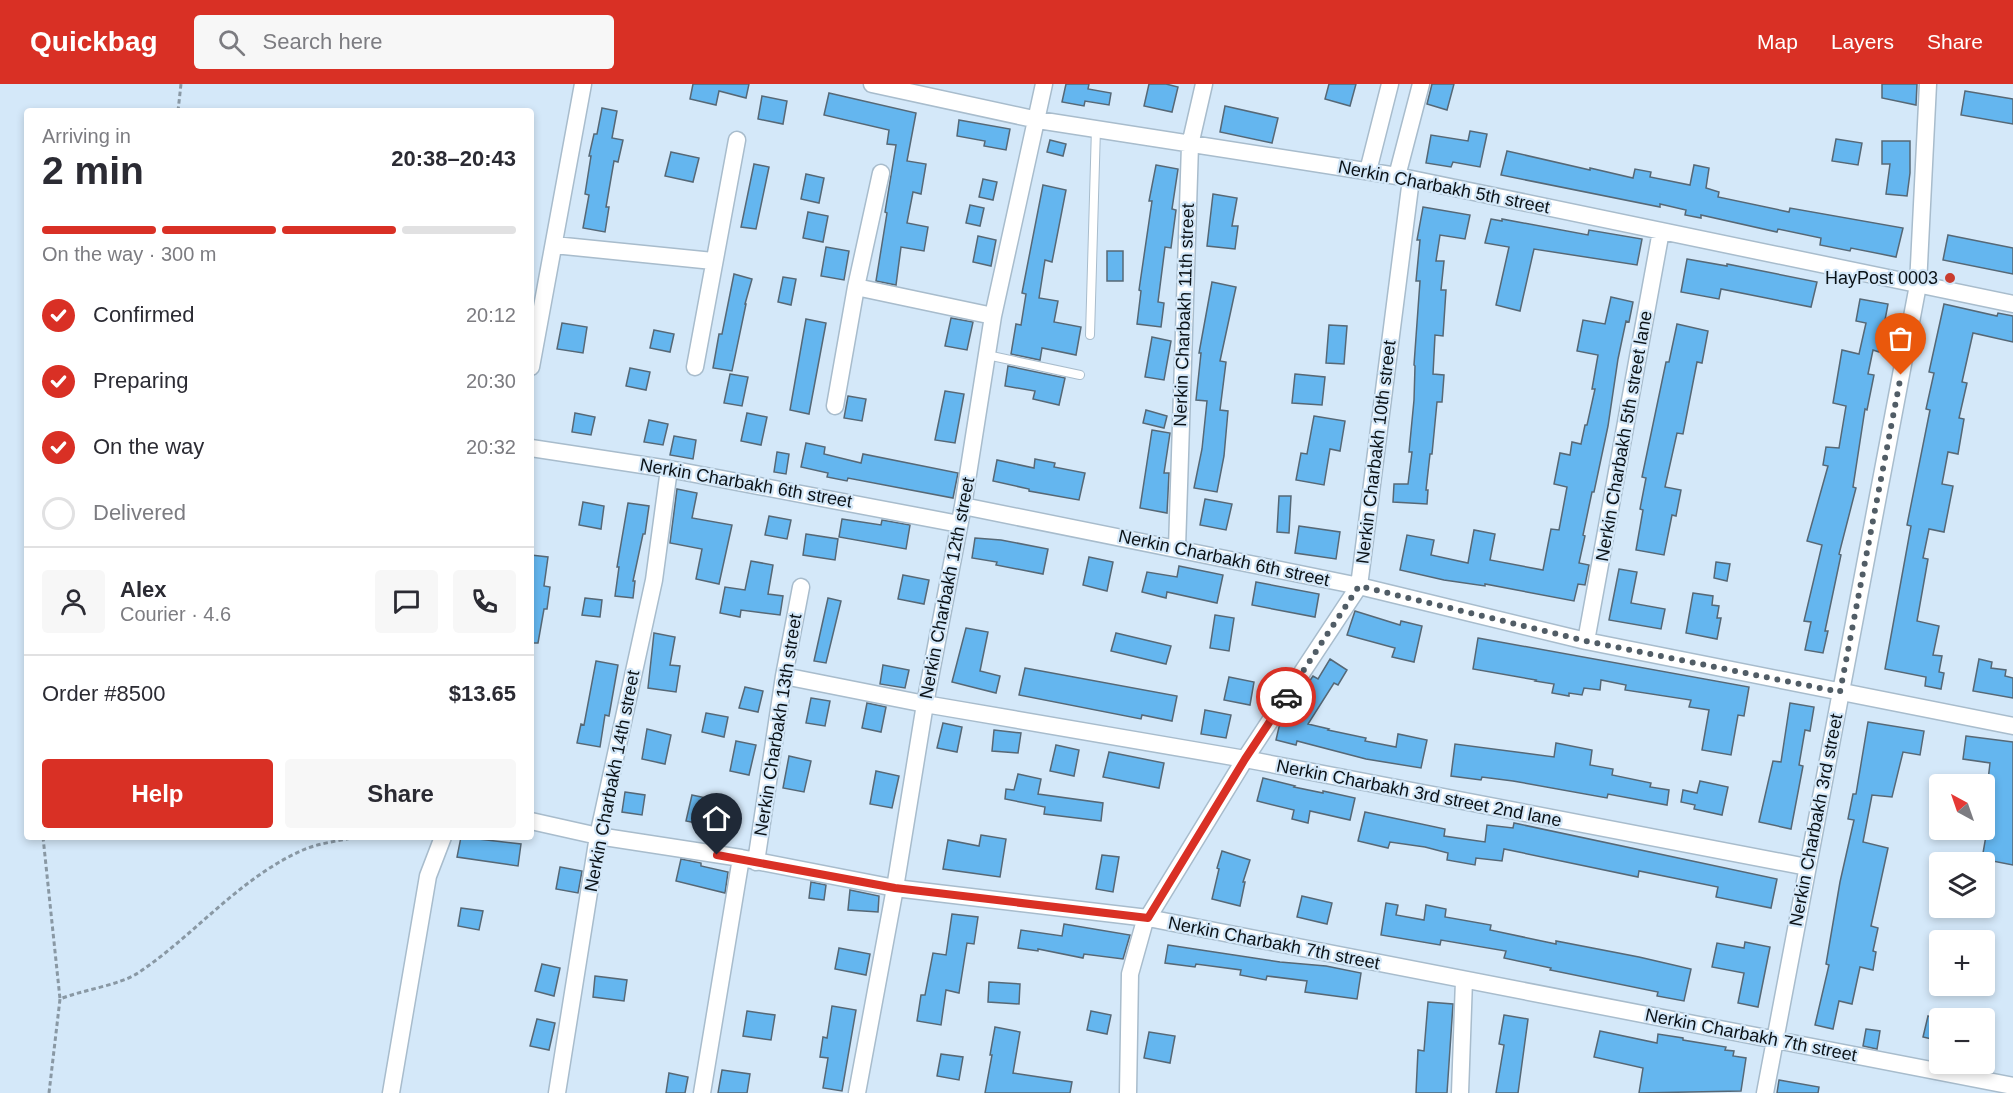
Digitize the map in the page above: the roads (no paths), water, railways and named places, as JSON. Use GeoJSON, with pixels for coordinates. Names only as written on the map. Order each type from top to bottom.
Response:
{"type":"FeatureCollection","features":[{"type":"Feature","properties":{"kind":"street"},"geometry":{"type":"LineString","coordinates":[[534,351],[583,84]]}},
{"type":"Feature","properties":{"kind":"street","name":"Nerkin Charbakh 5th street"},"geometry":{"type":"LineString","coordinates":[[872,84],[1038,120],[1368,171],[2013,304]]}},
{"type":"Feature","properties":{"kind":"street","name":"Nerkin Charbakh 12th street"},"geometry":{"type":"LineString","coordinates":[[857,1093],[895,888],[925,704],[963,506],[993,316],[1038,120],[1044,84]]}},
{"type":"Feature","properties":{"kind":"street","name":"Nerkin Charbakh 11th street"},"geometry":{"type":"LineString","coordinates":[[1177,548],[1190,145],[1204,84]]}},
{"type":"Feature","properties":{"kind":"street"},"geometry":{"type":"LineString","coordinates":[[1368,171],[1390,84]]}},
{"type":"Feature","properties":{"kind":"street","name":"Nerkin Charbakh 10th street"},"geometry":{"type":"LineString","coordinates":[[1128,1093],[1130,974],[1144,924],[1245,759],[1359,586],[1404,178],[1421,84]]}},
{"type":"Feature","properties":{"kind":"street","name":"Nerkin Charbakh 3rd street"},"geometry":{"type":"LineString","coordinates":[[1765,1093],[1918,285],[1929,84]]}},
{"type":"Feature","properties":{"kind":"street"},"geometry":{"type":"LineString","coordinates":[[695,367],[737,140]]}},
{"type":"Feature","properties":{"kind":"street"},"geometry":{"type":"LineString","coordinates":[[835,406],[856,287],[881,173]]}},
{"type":"Feature","properties":{"kind":"street","name":"Nerkin Charbakh 5th street lane"},"geometry":{"type":"LineString","coordinates":[[1586,641],[1661,231]]}},
{"type":"Feature","properties":{"kind":"street"},"geometry":{"type":"LineString","coordinates":[[554,245],[714,261]]}},
{"type":"Feature","properties":{"kind":"street"},"geometry":{"type":"LineString","coordinates":[[856,287],[993,316]]}},
{"type":"Feature","properties":{"kind":"street","name":"Nerkin Charbakh 6th street"},"geometry":{"type":"LineString","coordinates":[[534,448],[669,469],[959,524]]}},
{"type":"Feature","properties":{"kind":"street","name":"Nerkin Charbakh 14th street"},"geometry":{"type":"LineString","coordinates":[[556,1093],[598,836],[654,580],[669,469]]}},
{"type":"Feature","properties":{"kind":"street","name":"Nerkin Charbakh 6th street"},"geometry":{"type":"LineString","coordinates":[[963,506],[1359,586],[1586,641],[2013,726]]}},
{"type":"Feature","properties":{"kind":"street","name":"Nerkin Charbakh 13th street"},"geometry":{"type":"LineString","coordinates":[[702,1093],[801,587]]}},
{"type":"Feature","properties":{"kind":"street","name":"Nerkin Charbakh 3rd street 2nd lane"},"geometry":{"type":"LineString","coordinates":[[784,676],[925,704],[1245,759],[1807,867]]}},
{"type":"Feature","properties":{"kind":"street","name":"Nerkin Charbakh 7th street"},"geometry":{"type":"LineString","coordinates":[[534,822],[598,836],[748,860],[895,888],[1148,918],[2013,1086]]}},
{"type":"Feature","properties":{"kind":"street"},"geometry":{"type":"LineString","coordinates":[[391,1093],[428,876],[442,840]]}},
{"type":"Feature","properties":{"kind":"street"},"geometry":{"type":"LineString","coordinates":[[1460,1093],[1464,980]]}},
{"type":"Feature","properties":{"kind":"lane"},"geometry":{"type":"LineString","coordinates":[[1090,335],[1096,128]]}},
{"type":"Feature","properties":{"kind":"lane"},"geometry":{"type":"LineString","coordinates":[[987,355],[1080,375]]}},
{"type":"Feature","properties":{"kind":"place","name":"HayPost 0003"},"geometry":{"type":"Point","coordinates":[1950,278]}}]}
